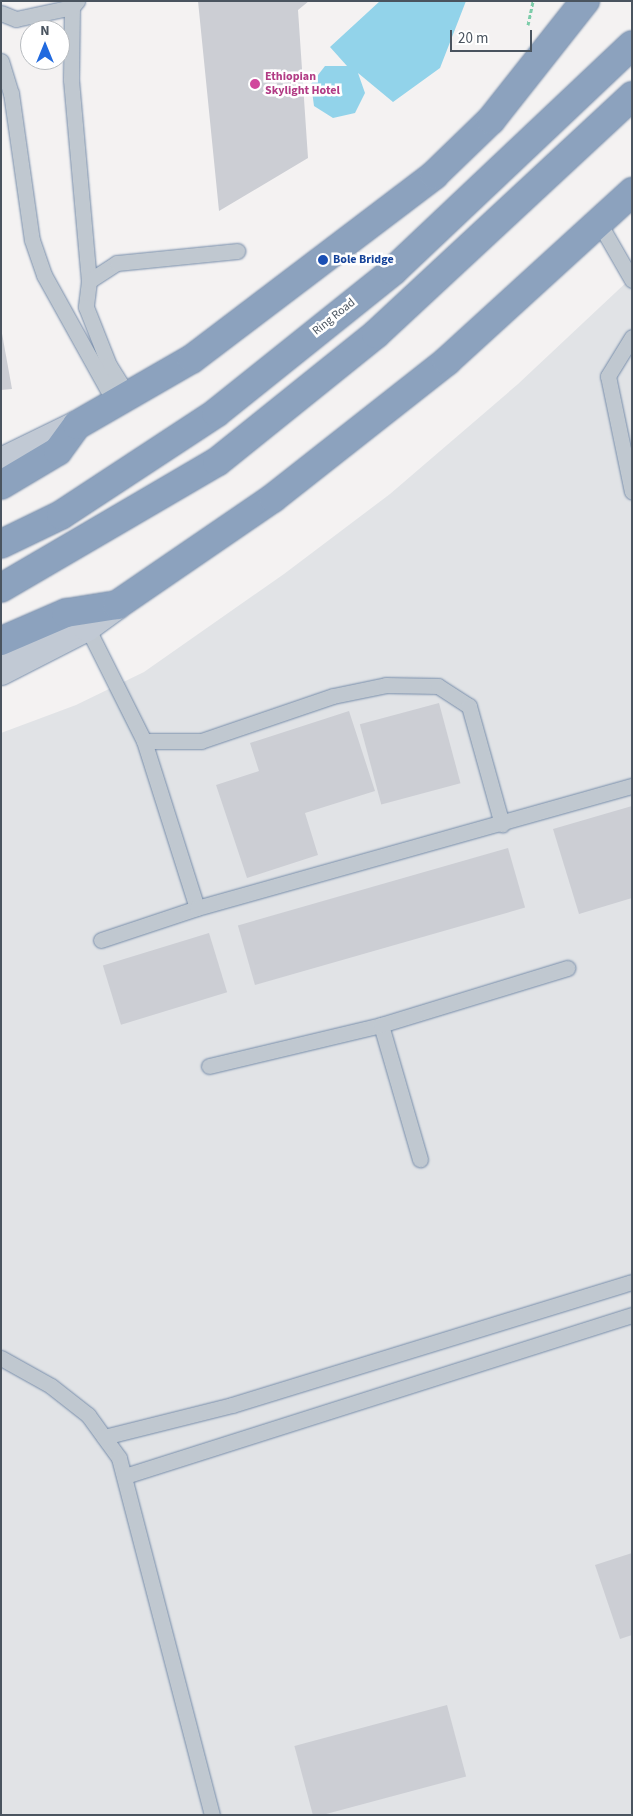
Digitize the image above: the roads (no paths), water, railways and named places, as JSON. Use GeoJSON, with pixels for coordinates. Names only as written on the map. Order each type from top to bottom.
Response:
{"type":"FeatureCollection","features":[{"type":"Feature","properties":{"kind":"highway"},"geometry":{"type":"LineString","coordinates":[[1,485],[58,451],[77,425],[192,359],[276,299],[434,175],[491,120],[568,14],[585,1]]}},
{"type":"Feature","properties":{"kind":"highway","name":"Ring Road"},"geometry":{"type":"LineString","coordinates":[[1,544],[61,514],[216,413],[393,271],[632,45]]}},
{"type":"Feature","properties":{"kind":"highway"},"geometry":{"type":"LineString","coordinates":[[1,588],[66,553],[217,462],[376,334],[632,96]]}},
{"type":"Feature","properties":{"kind":"highway"},"geometry":{"type":"LineString","coordinates":[[1,641],[66,613],[117,605],[273,498],[444,363],[632,192]]}},
{"type":"Feature","properties":{"kind":"street"},"geometry":{"type":"LineString","coordinates":[[1,462],[77,425]]}},
{"type":"Feature","properties":{"kind":"street"},"geometry":{"type":"LineString","coordinates":[[1,671],[87,627],[117,605]]}},
{"type":"Feature","properties":{"kind":"lane"},"geometry":{"type":"LineString","coordinates":[[1,13],[16,19],[74,4],[71,80],[90,281],[86,307],[122,400]]}},
{"type":"Feature","properties":{"kind":"lane"},"geometry":{"type":"LineString","coordinates":[[1,61],[11,93],[32,240],[44,275],[122,400]]}},
{"type":"Feature","properties":{"kind":"lane"},"geometry":{"type":"LineString","coordinates":[[598,222],[632,280]]}},
{"type":"Feature","properties":{"kind":"lane"},"geometry":{"type":"LineString","coordinates":[[90,281],[117,263],[237,251]]}},
{"type":"Feature","properties":{"kind":"lane"},"geometry":{"type":"LineString","coordinates":[[632,337],[608,376],[632,492]]}},
{"type":"Feature","properties":{"kind":"lane"},"geometry":{"type":"LineString","coordinates":[[87,627],[144,741],[197,908]]}},
{"type":"Feature","properties":{"kind":"lane"},"geometry":{"type":"LineString","coordinates":[[144,741],[202,741],[333,696],[386,685],[438,686],[469,706],[502,824]]}},
{"type":"Feature","properties":{"kind":"lane"},"geometry":{"type":"LineString","coordinates":[[101,940],[197,908],[632,786]]}},
{"type":"Feature","properties":{"kind":"lane"},"geometry":{"type":"LineString","coordinates":[[209,1066],[381,1026],[567,968]]}},
{"type":"Feature","properties":{"kind":"lane"},"geometry":{"type":"LineString","coordinates":[[381,1026],[420,1159]]}},
{"type":"Feature","properties":{"kind":"lane"},"geometry":{"type":"LineString","coordinates":[[104,1437],[232,1405],[632,1282]]}},
{"type":"Feature","properties":{"kind":"lane"},"geometry":{"type":"LineString","coordinates":[[124,1476],[632,1315]]}},
{"type":"Feature","properties":{"kind":"lane"},"geometry":{"type":"LineString","coordinates":[[1,1358],[51,1386],[88,1415],[119,1458],[212,1815]]}},
{"type":"Feature","properties":{"kind":"water"},"geometry":{"type":"Polygon","coordinates":[[[380,1],[466,1],[440,68],[393,102],[358,73],[365,93],[355,113],[333,118],[314,106],[311,84],[325,66],[347,66],[330,47],[380,1]]]}},
{"type":"Feature","properties":{"kind":"place","name":"Ethiopian Skylight Hotel"},"geometry":{"type":"Point","coordinates":[255,84]}},
{"type":"Feature","properties":{"kind":"place","name":"Bole Bridge"},"geometry":{"type":"Point","coordinates":[323,260]}}]}
